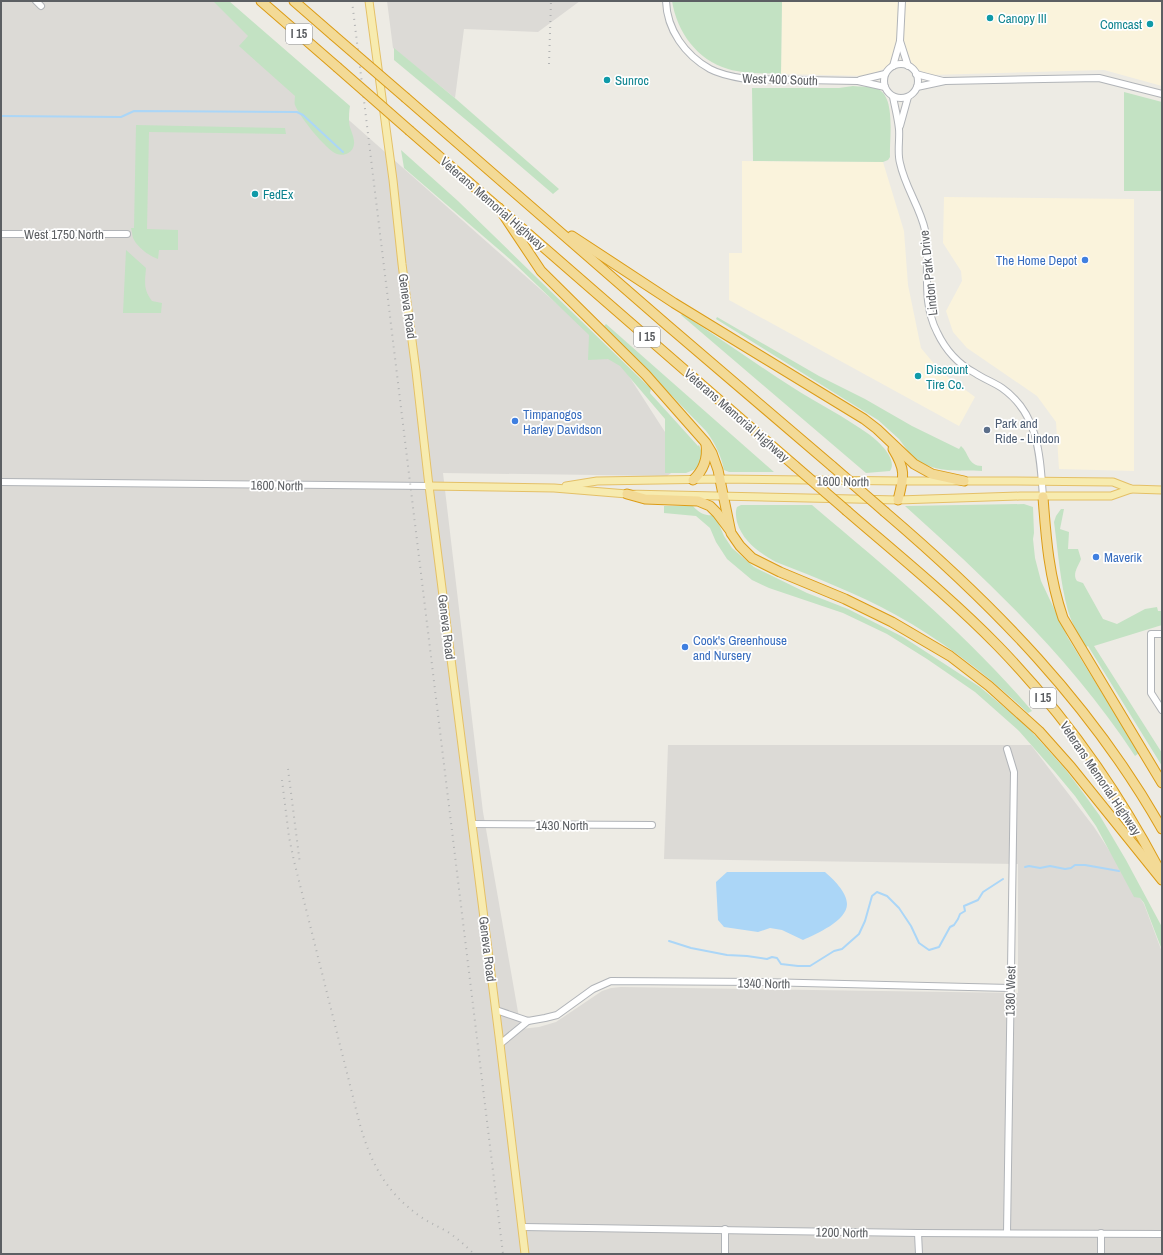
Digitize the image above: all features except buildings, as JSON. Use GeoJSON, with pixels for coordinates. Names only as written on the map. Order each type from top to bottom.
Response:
{"type":"FeatureCollection","features":[{"type":"Feature","properties":{"kind":"highway","name":"Veterans Memorial Highway"},"geometry":{"type":"LineString","coordinates":[[261,1],[967,616],[1003,652],[1071,732],[1129,816],[1162,875]]}},
{"type":"Feature","properties":{"kind":"highway","name":"Veterans Memorial Highway"},"geometry":{"type":"LineString","coordinates":[[294,1],[885,512],[969,587],[1041,661],[1084,712],[1116,756],[1162,829]]}},
{"type":"Feature","properties":{"kind":"highway"},"geometry":{"type":"LineString","coordinates":[[499,208],[541,271],[646,375],[706,443],[716,461],[731,533]]}},
{"type":"Feature","properties":{"kind":"highway"},"geometry":{"type":"LineString","coordinates":[[543,217],[674,303],[864,420],[877,429],[922,470],[932,474],[964,481]]}},
{"type":"Feature","properties":{"kind":"highway"},"geometry":{"type":"LineString","coordinates":[[887,439],[902,467],[902,481],[898,500]]}},
{"type":"Feature","properties":{"kind":"highway"},"geometry":{"type":"LineString","coordinates":[[693,480],[701,472],[704,466],[707,451],[706,443]]}},
{"type":"Feature","properties":{"kind":"highway"},"geometry":{"type":"LineString","coordinates":[[627,494],[645,499],[698,501],[710,506],[717,513],[740,546],[752,558],[780,572],[845,599],[892,622],[950,656],[989,686],[1039,731],[1071,767],[1162,880]]}},
{"type":"Feature","properties":{"kind":"highway"},"geometry":{"type":"LineString","coordinates":[[1043,497],[1049,564],[1056,598],[1063,618],[1162,783]]}},
{"type":"Feature","properties":{"kind":"main road","name":"Geneva Road"},"geometry":{"type":"LineString","coordinates":[[369,1],[393,180],[429,486],[496,1010],[523,1227],[525,1254]]}},
{"type":"Feature","properties":{"kind":"main road","name":"1600 North"},"geometry":{"type":"LineString","coordinates":[[554,488],[597,481],[720,479],[1113,482],[1131,489],[1162,490]]}},
{"type":"Feature","properties":{"kind":"main road","name":"1600 North"},"geometry":{"type":"LineString","coordinates":[[429,486],[554,488],[627,494],[898,500],[1111,496],[1131,489]]}},
{"type":"Feature","properties":{"kind":"street"},"geometry":{"type":"LineString","coordinates":[[893,66],[900,41],[902,1]]}},
{"type":"Feature","properties":{"kind":"street","name":"West 400 South"},"geometry":{"type":"LineString","coordinates":[[666,4],[670,24],[679,40],[689,54],[711,70],[746,79],[858,81],[885,87]]}},
{"type":"Feature","properties":{"kind":"street"},"geometry":{"type":"LineString","coordinates":[[900,41],[908,66]]}},
{"type":"Feature","properties":{"kind":"street"},"geometry":{"type":"LineString","coordinates":[[902,64],[908,66],[916,74],[918,81],[917,86],[913,93],[908,97],[893,97],[885,87],[885,74],[888,69],[893,66],[902,64]]}},
{"type":"Feature","properties":{"kind":"street","name":"West 400 South"},"geometry":{"type":"LineString","coordinates":[[858,81],[885,74]]}},
{"type":"Feature","properties":{"kind":"street"},"geometry":{"type":"LineString","coordinates":[[916,74],[945,81]]}},
{"type":"Feature","properties":{"kind":"street"},"geometry":{"type":"LineString","coordinates":[[917,86],[945,81],[1099,78],[1162,94]]}},
{"type":"Feature","properties":{"kind":"street","name":"Lindon Park Drive"},"geometry":{"type":"LineString","coordinates":[[893,97],[899,129],[899,161],[903,177],[918,209],[925,230],[927,298],[932,321],[941,341],[953,356],[969,370],[1005,391],[1018,403],[1025,413],[1038,444],[1043,497]]}},
{"type":"Feature","properties":{"kind":"street","name":"Lindon Park Drive"},"geometry":{"type":"LineString","coordinates":[[899,129],[908,97]]}},
{"type":"Feature","properties":{"kind":"street","name":"West 1750 North"},"geometry":{"type":"LineString","coordinates":[[1,234],[126,234]]}},
{"type":"Feature","properties":{"kind":"street","name":"1600 North"},"geometry":{"type":"LineString","coordinates":[[1,482],[429,486]]}},
{"type":"Feature","properties":{"kind":"street"},"geometry":{"type":"LineString","coordinates":[[1162,634],[1151,634],[1151,693],[1162,709]]}},
{"type":"Feature","properties":{"kind":"street","name":"1380 West"},"geometry":{"type":"LineString","coordinates":[[1007,749],[1014,772],[1007,1233]]}},
{"type":"Feature","properties":{"kind":"street","name":"1430 North"},"geometry":{"type":"LineString","coordinates":[[472,824],[652,825]]}},
{"type":"Feature","properties":{"kind":"street","name":"1340 North"},"geometry":{"type":"LineString","coordinates":[[528,1021],[557,1015],[593,989],[611,981],[1010,988]]}},
{"type":"Feature","properties":{"kind":"street"},"geometry":{"type":"LineString","coordinates":[[496,1010],[528,1021]]}},
{"type":"Feature","properties":{"kind":"street"},"geometry":{"type":"LineString","coordinates":[[500,1044],[528,1021]]}},
{"type":"Feature","properties":{"kind":"street","name":"1200 North"},"geometry":{"type":"LineString","coordinates":[[523,1227],[918,1233],[1162,1234]]}},
{"type":"Feature","properties":{"kind":"street"},"geometry":{"type":"LineString","coordinates":[[725,1254],[726,1229]]}},
{"type":"Feature","properties":{"kind":"street"},"geometry":{"type":"LineString","coordinates":[[918,1233],[919,1254]]}},
{"type":"Feature","properties":{"kind":"street"},"geometry":{"type":"LineString","coordinates":[[1101,1233],[1101,1254]]}},
{"type":"Feature","properties":{"kind":"shaded area"},"geometry":{"type":"Polygon","coordinates":[[[1,1],[214,1],[616,356],[685,463],[667,476],[443,473],[483,812],[521,1029],[539,1027],[556,1022],[602,991],[621,987],[1018,993],[1018,864],[664,859],[668,745],[1031,745],[1094,827],[1144,904],[1162,952],[1162,1254],[1,1254],[1,1]]]}},
{"type":"Feature","properties":{"kind":"shaded area"},"geometry":{"type":"Polygon","coordinates":[[[387,1],[580,1],[538,32],[464,29],[455,98],[393,48],[387,1]]]}},
{"type":"Feature","properties":{"kind":"shaded area"},"geometry":{"type":"Polygon","coordinates":[[[782,1],[1162,1],[1162,86],[1104,70],[930,75],[914,68],[907,53],[894,52],[889,66],[869,76],[781,74],[782,1]]]}},
{"type":"Feature","properties":{"kind":"shaded area"},"geometry":{"type":"Polygon","coordinates":[[[742,161],[883,162],[904,231],[908,285],[921,348],[940,371],[975,397],[959,426],[729,300],[729,253],[742,253],[742,161]]]}},
{"type":"Feature","properties":{"kind":"shaded area"},"geometry":{"type":"Polygon","coordinates":[[[944,197],[1134,199],[1134,471],[1059,469],[1056,422],[1037,396],[967,348],[953,332],[946,311],[962,281],[961,271],[943,243],[944,197]]]}},
{"type":"Feature","properties":{"kind":"green space"},"geometry":{"type":"Polygon","coordinates":[[[213,1],[229,1],[350,106],[349,124],[354,145],[350,152],[344,155],[339,155],[320,140],[298,110],[295,104],[295,96],[239,46],[248,36],[213,1]]]}},
{"type":"Feature","properties":{"kind":"green space"},"geometry":{"type":"Polygon","coordinates":[[[672,1],[782,1],[781,74],[734,71],[717,65],[707,59],[698,52],[684,34],[678,23],[672,1]]]}},
{"type":"Feature","properties":{"kind":"green space"},"geometry":{"type":"Polygon","coordinates":[[[394,48],[456,99],[559,189],[553,194],[394,60],[394,48]]]}},
{"type":"Feature","properties":{"kind":"green space"},"geometry":{"type":"Polygon","coordinates":[[[853,86],[875,88],[882,92],[886,98],[889,107],[891,129],[890,157],[888,160],[883,162],[753,161],[752,88],[839,88],[853,86]]]}},
{"type":"Feature","properties":{"kind":"green space"},"geometry":{"type":"Polygon","coordinates":[[[1124,92],[1162,102],[1162,191],[1124,191],[1124,92]]]}},
{"type":"Feature","properties":{"kind":"green space"},"geometry":{"type":"Polygon","coordinates":[[[136,125],[285,128],[286,134],[149,132],[147,229],[178,230],[178,250],[159,250],[158,259],[137,245],[133,238],[131,228],[134,228],[136,125]]]}},
{"type":"Feature","properties":{"kind":"green space"},"geometry":{"type":"Polygon","coordinates":[[[401,150],[458,201],[651,388],[650,393],[698,446],[699,445],[703,456],[697,470],[696,469],[686,473],[665,473],[665,419],[620,366],[608,359],[588,360],[589,335],[511,260],[404,168],[401,150]]]}},
{"type":"Feature","properties":{"kind":"green space"},"geometry":{"type":"Polygon","coordinates":[[[126,250],[146,268],[145,285],[147,293],[152,301],[162,303],[161,313],[123,313],[126,250]]]}},
{"type":"Feature","properties":{"kind":"green space"},"geometry":{"type":"Polygon","coordinates":[[[682,314],[778,378],[870,435],[890,456],[892,466],[890,471],[866,473],[681,315],[682,314]]]}},
{"type":"Feature","properties":{"kind":"green space"},"geometry":{"type":"Polygon","coordinates":[[[717,317],[819,376],[865,399],[912,426],[959,449],[961,446],[971,462],[982,466],[982,471],[941,469],[919,462],[910,454],[899,439],[878,420],[716,319],[717,317]]]}},
{"type":"Feature","properties":{"kind":"green space"},"geometry":{"type":"Polygon","coordinates":[[[606,324],[774,472],[729,472],[724,470],[717,449],[706,431],[604,326],[606,324]]]}},
{"type":"Feature","properties":{"kind":"green space"},"geometry":{"type":"Polygon","coordinates":[[[1024,504],[1033,507],[1033,539],[1035,558],[1041,581],[1068,638],[1139,753],[1135,756],[1111,721],[1057,655],[999,593],[905,506],[1024,504]]]}},
{"type":"Feature","properties":{"kind":"green space"},"geometry":{"type":"Polygon","coordinates":[[[741,505],[812,505],[898,578],[954,629],[981,655],[1032,711],[1028,713],[965,660],[914,625],[852,593],[776,562],[764,555],[748,541],[740,529],[737,522],[736,513],[737,507],[741,505]]]}},
{"type":"Feature","properties":{"kind":"green space"},"geometry":{"type":"Polygon","coordinates":[[[664,506],[693,506],[703,514],[715,515],[724,536],[732,548],[754,567],[807,593],[848,609],[903,637],[980,687],[1010,712],[1031,731],[1066,770],[1100,816],[1126,860],[1162,927],[1162,950],[1144,903],[1140,898],[1134,897],[1096,826],[1075,796],[1019,731],[975,692],[887,634],[843,613],[769,588],[752,580],[727,559],[716,542],[710,528],[696,516],[664,513],[664,506]]]}},
{"type":"Feature","properties":{"kind":"green space"},"geometry":{"type":"Polygon","coordinates":[[[1061,509],[1064,509],[1060,529],[1069,532],[1068,549],[1078,549],[1081,559],[1075,576],[1077,581],[1083,583],[1103,619],[1117,624],[1145,609],[1157,607],[1158,611],[1162,611],[1162,625],[1094,646],[1162,753],[1162,766],[1088,646],[1086,647],[1083,643],[1070,616],[1061,578],[1054,522],[1061,509]]]}},
{"type":"Feature","properties":{"kind":"water"},"geometry":{"type":"Polygon","coordinates":[[[727,872],[825,872],[839,886],[845,895],[847,904],[846,910],[837,921],[830,926],[803,940],[782,930],[770,928],[758,932],[724,927],[718,920],[716,882],[727,872]]]}},
{"type":"Feature","properties":{"kind":"waterway"},"geometry":{"type":"LineString","coordinates":[[1,116],[121,117],[134,111],[297,112],[303,115],[343,152]]}},
{"type":"Feature","properties":{"kind":"waterway"},"geometry":{"type":"LineString","coordinates":[[1025,867],[1029,866],[1040,868],[1050,866],[1065,869],[1071,868],[1075,865],[1085,865],[1119,871]]}},
{"type":"Feature","properties":{"kind":"waterway"},"geometry":{"type":"LineString","coordinates":[[669,941],[691,948],[727,955],[767,959],[772,957],[777,958],[781,964],[810,966],[834,951],[842,949],[859,934],[865,921],[872,896],[877,892],[887,896],[899,908],[911,926],[919,943],[929,950],[939,947],[950,927],[954,925],[960,914],[965,911],[964,906],[978,900],[983,892],[1003,879]]}},
{"type":"Feature","properties":{"kind":"railway"},"geometry":{"type":"LineString","coordinates":[[352,1],[503,1254]]}},
{"type":"Feature","properties":{"kind":"railway"},"geometry":{"type":"LineString","coordinates":[[549,64],[551,1]]}},
{"type":"Feature","properties":{"kind":"railway"},"geometry":{"type":"LineString","coordinates":[[288,769],[300,864]]}},
{"type":"Feature","properties":{"kind":"railway"},"geometry":{"type":"LineString","coordinates":[[282,780],[289,837],[294,861],[359,1121],[368,1150],[388,1186],[408,1207],[421,1217],[448,1232],[474,1254]]}},
{"type":"Feature","properties":{"kind":"place","name":"Canopy III"},"geometry":{"type":"Point","coordinates":[990,18]}},
{"type":"Feature","properties":{"kind":"place","name":"Comcast"},"geometry":{"type":"Point","coordinates":[1150,24]}},
{"type":"Feature","properties":{"kind":"place","name":"Sunroc"},"geometry":{"type":"Point","coordinates":[607,80]}},
{"type":"Feature","properties":{"kind":"place","name":"FedEx"},"geometry":{"type":"Point","coordinates":[255,194]}},
{"type":"Feature","properties":{"kind":"place","name":"The Home Depot"},"geometry":{"type":"Point","coordinates":[1085,260]}},
{"type":"Feature","properties":{"kind":"place","name":"Discount Tire Co."},"geometry":{"type":"Point","coordinates":[918,376]}},
{"type":"Feature","properties":{"kind":"place","name":"Timpanogos Harley Davidson"},"geometry":{"type":"Point","coordinates":[515,421]}},
{"type":"Feature","properties":{"kind":"place","name":"Park and Ride - Lindon"},"geometry":{"type":"Point","coordinates":[987,430]}},
{"type":"Feature","properties":{"kind":"place","name":"Maverik"},"geometry":{"type":"Point","coordinates":[1096,557]}},
{"type":"Feature","properties":{"kind":"place","name":"Cook's Greenhouse and Nursery"},"geometry":{"type":"Point","coordinates":[685,647]}}]}
